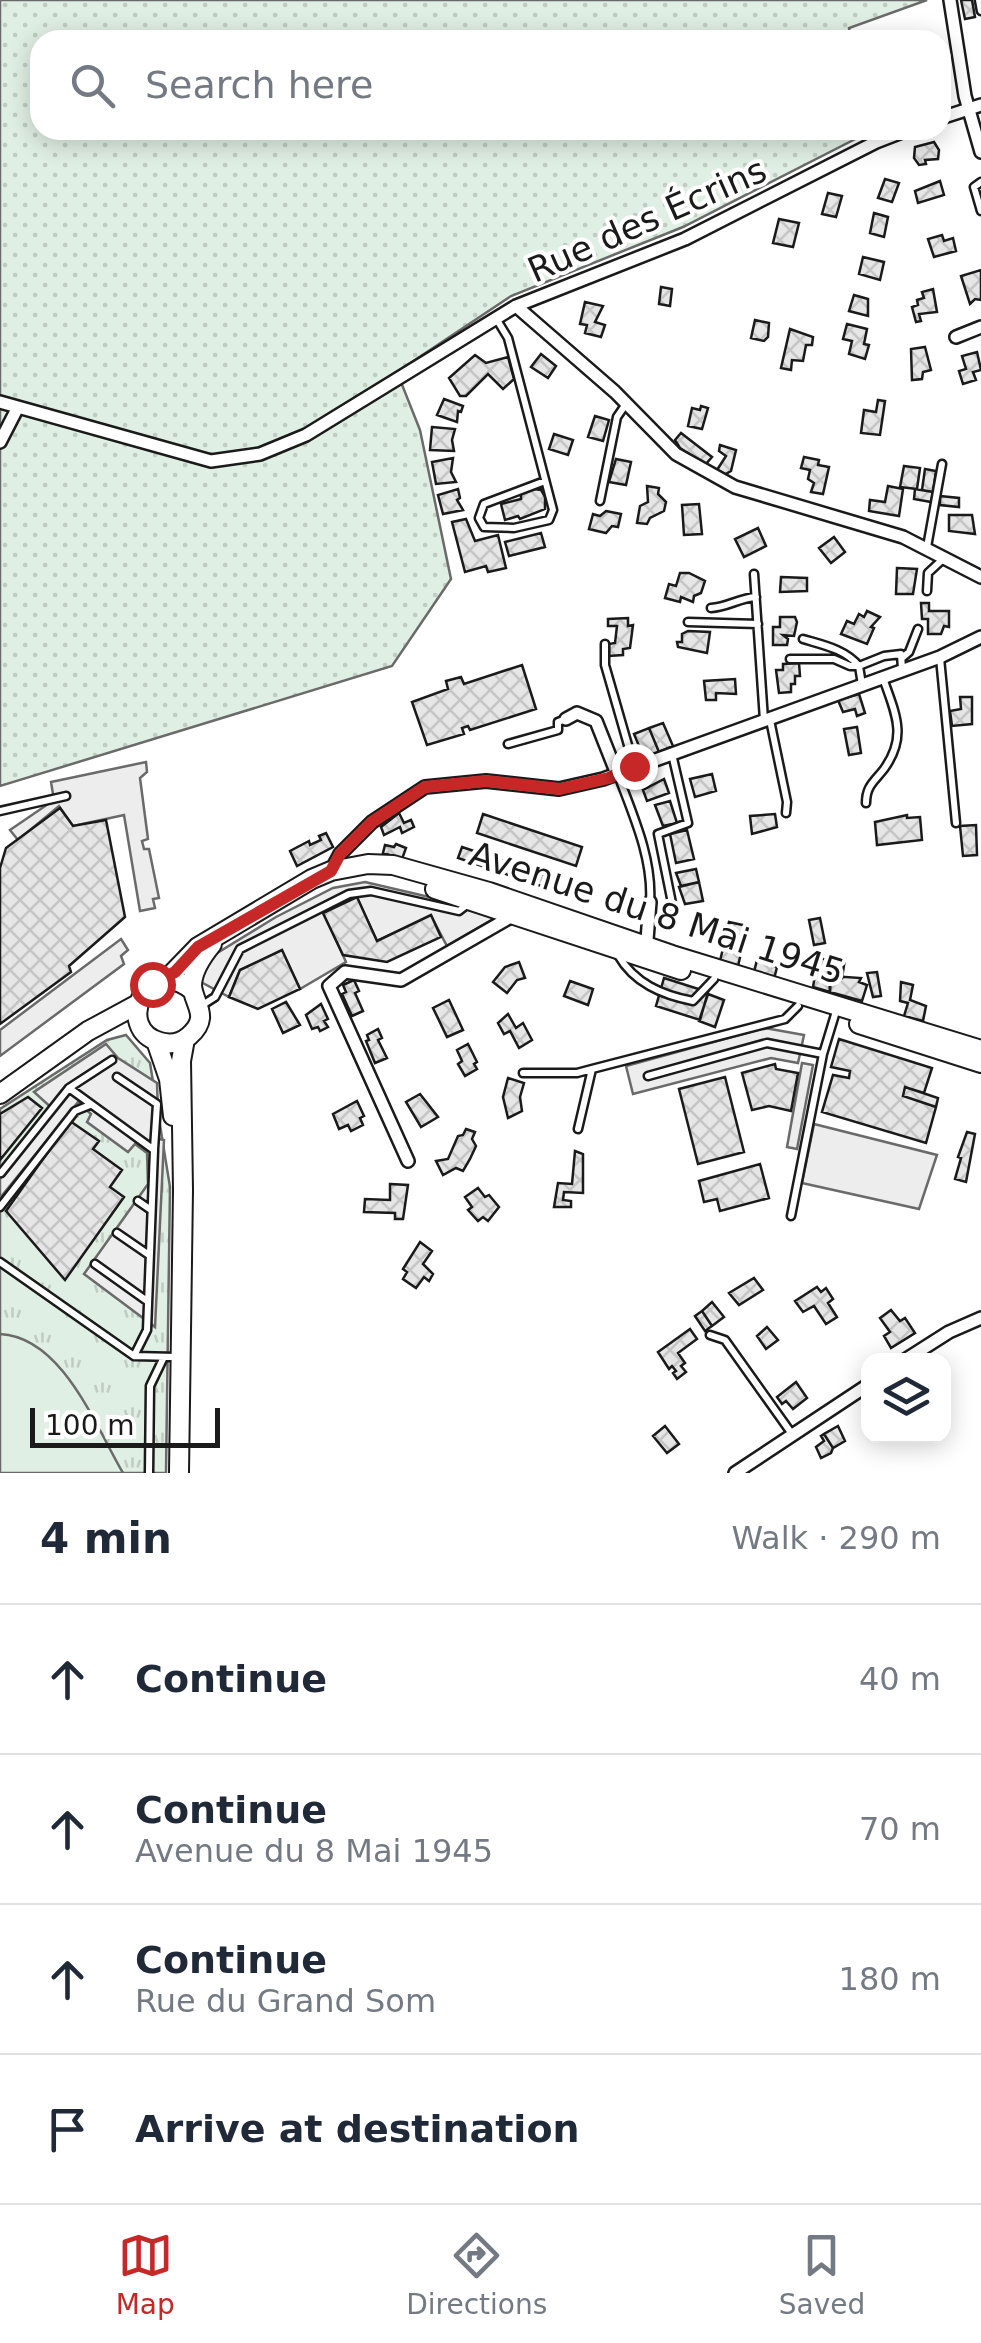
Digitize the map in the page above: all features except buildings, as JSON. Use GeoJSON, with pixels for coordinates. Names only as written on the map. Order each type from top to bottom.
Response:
{"type":"FeatureCollection","features":[{"type":"Feature","properties":{"kind":"main road","name":"Avenue du 8 Mai 1945"},"geometry":{"type":"LineString","coordinates":[[166,980],[189,954],[312,880],[331,871],[368,864],[393,866],[646,952],[836,1011],[981,1050]]}},
{"type":"Feature","properties":{"kind":"main road","name":"Avenue du 8 Mai 1945"},"geometry":{"type":"LineString","coordinates":[[312,880],[364,873],[482,896]]}},
{"type":"Feature","properties":{"kind":"main road","name":"Avenue du 8 Mai 1945"},"geometry":{"type":"LineString","coordinates":[[518,908],[618,948],[646,952],[714,980],[798,1006],[836,1011],[981,1063]]}},
{"type":"Feature","properties":{"kind":"main road"},"geometry":{"type":"LineString","coordinates":[[179,1473],[173,1357],[184,1190],[180,1135],[182,1050],[185,1039],[198,1026],[196,970],[215,939]]}},
{"type":"Feature","properties":{"kind":"main road"},"geometry":{"type":"LineString","coordinates":[[180,1135],[172,1114],[162,1050],[141,1028],[138,1004],[147,988],[166,980],[185,984],[196,999]]}},
{"type":"Feature","properties":{"kind":"main road"},"geometry":{"type":"LineString","coordinates":[[0,1094],[88,1031],[138,1004]]}},
{"type":"Feature","properties":{"kind":"main road"},"geometry":{"type":"LineString","coordinates":[[88,1031],[120,1026],[141,1028]]}},
{"type":"Feature","properties":{"kind":"main road"},"geometry":{"type":"LineString","coordinates":[[156,1041],[166,1044],[185,1039]]}},
{"type":"Feature","properties":{"kind":"street"},"geometry":{"type":"LineString","coordinates":[[950,0],[968,110],[981,152]]}},
{"type":"Feature","properties":{"kind":"street"},"geometry":{"type":"LineString","coordinates":[[951,115],[981,105]]}},
{"type":"Feature","properties":{"kind":"street","name":"Rue des Écrins"},"geometry":{"type":"LineString","coordinates":[[0,402],[211,460],[260,454],[306,435],[516,306],[685,240],[881,140]]}},
{"type":"Feature","properties":{"kind":"street"},"geometry":{"type":"LineString","coordinates":[[516,306],[626,403],[676,454],[734,487],[904,537],[981,577]]}},
{"type":"Feature","properties":{"kind":"street"},"geometry":{"type":"LineString","coordinates":[[956,337],[981,327]]}},
{"type":"Feature","properties":{"kind":"street"},"geometry":{"type":"LineString","coordinates":[[0,442],[18,407]]}},
{"type":"Feature","properties":{"kind":"street"},"geometry":{"type":"LineString","coordinates":[[331,871],[340,854],[372,822],[425,787],[486,781],[560,789],[617,774],[862,686],[902,665],[940,657],[981,637]]}},
{"type":"Feature","properties":{"kind":"street"},"geometry":{"type":"LineString","coordinates":[[566,719],[577,713],[596,721],[617,774]]}},
{"type":"Feature","properties":{"kind":"street"},"geometry":{"type":"LineString","coordinates":[[646,952],[650,902]]}},
{"type":"Feature","properties":{"kind":"street"},"geometry":{"type":"LineString","coordinates":[[408,1161],[330,986],[345,972],[402,980],[518,908]]}},
{"type":"Feature","properties":{"kind":"street"},"geometry":{"type":"LineString","coordinates":[[916,1353],[948,1332],[981,1318]]}},
{"type":"Feature","properties":{"kind":"street"},"geometry":{"type":"LineString","coordinates":[[734,1473],[861,1389]]}},
{"type":"Feature","properties":{"kind":"lane"},"geometry":{"type":"LineString","coordinates":[[979,0],[981,11]]}},
{"type":"Feature","properties":{"kind":"lane"},"geometry":{"type":"LineString","coordinates":[[981,182],[974,191],[981,211]]}},
{"type":"Feature","properties":{"kind":"lane"},"geometry":{"type":"LineString","coordinates":[[496,318],[508,338],[553,510],[549,520],[514,528],[484,527],[479,518],[484,504],[545,480]]}},
{"type":"Feature","properties":{"kind":"lane"},"geometry":{"type":"LineString","coordinates":[[600,501],[617,417],[626,403]]}},
{"type":"Feature","properties":{"kind":"lane"},"geometry":{"type":"LineString","coordinates":[[927,547],[942,464]]}},
{"type":"Feature","properties":{"kind":"lane"},"geometry":{"type":"LineString","coordinates":[[927,591],[928,572],[945,556]]}},
{"type":"Feature","properties":{"kind":"lane"},"geometry":{"type":"LineString","coordinates":[[754,574],[767,721],[787,802],[786,814]]}},
{"type":"Feature","properties":{"kind":"lane"},"geometry":{"type":"LineString","coordinates":[[711,608],[728,607],[742,598],[756,597]]}},
{"type":"Feature","properties":{"kind":"lane"},"geometry":{"type":"LineString","coordinates":[[688,622],[758,624]]}},
{"type":"Feature","properties":{"kind":"lane"},"geometry":{"type":"LineString","coordinates":[[902,665],[918,630]]}},
{"type":"Feature","properties":{"kind":"lane"},"geometry":{"type":"LineString","coordinates":[[803,639],[854,659],[862,686]]}},
{"type":"Feature","properties":{"kind":"lane"},"geometry":{"type":"LineString","coordinates":[[604,644],[605,665],[634,766]]}},
{"type":"Feature","properties":{"kind":"lane"},"geometry":{"type":"LineString","coordinates":[[790,659],[834,659],[859,666],[901,654],[902,665]]}},
{"type":"Feature","properties":{"kind":"lane"},"geometry":{"type":"LineString","coordinates":[[940,657],[956,823]]}},
{"type":"Feature","properties":{"kind":"lane"},"geometry":{"type":"LineString","coordinates":[[866,803],[866,789],[894,753],[899,734],[883,677]]}},
{"type":"Feature","properties":{"kind":"lane"},"geometry":{"type":"LineString","coordinates":[[508,744],[558,730],[558,722],[566,719]]}},
{"type":"Feature","properties":{"kind":"lane"},"geometry":{"type":"LineString","coordinates":[[672,753],[688,823],[658,834],[673,908]]}},
{"type":"Feature","properties":{"kind":"lane"},"geometry":{"type":"LineString","coordinates":[[617,774],[637,826],[652,885],[650,902]]}},
{"type":"Feature","properties":{"kind":"lane"},"geometry":{"type":"LineString","coordinates":[[0,811],[66,796]]}},
{"type":"Feature","properties":{"kind":"lane"},"geometry":{"type":"LineString","coordinates":[[196,999],[215,996],[240,949],[349,894],[371,891],[459,911],[482,896]]}},
{"type":"Feature","properties":{"kind":"lane"},"geometry":{"type":"LineString","coordinates":[[618,948],[632,974],[649,987],[674,997],[693,1001],[714,980]]}},
{"type":"Feature","properties":{"kind":"lane"},"geometry":{"type":"LineString","coordinates":[[524,1073],[592,1070],[785,1020],[798,1006]]}},
{"type":"Feature","properties":{"kind":"lane"},"geometry":{"type":"LineString","coordinates":[[791,1216],[823,1054],[836,1011]]}},
{"type":"Feature","properties":{"kind":"lane"},"geometry":{"type":"LineString","coordinates":[[648,1076],[767,1043],[823,1054]]}},
{"type":"Feature","properties":{"kind":"lane"},"geometry":{"type":"LineString","coordinates":[[2,1173],[69,1088],[112,1060]]}},
{"type":"Feature","properties":{"kind":"lane"},"geometry":{"type":"LineString","coordinates":[[578,1129],[592,1070]]}},
{"type":"Feature","properties":{"kind":"lane"},"geometry":{"type":"LineString","coordinates":[[117,1077],[157,1104],[147,1330],[134,1356]]}},
{"type":"Feature","properties":{"kind":"lane"},"geometry":{"type":"LineString","coordinates":[[69,1088],[154,1150]]}},
{"type":"Feature","properties":{"kind":"lane"},"geometry":{"type":"LineString","coordinates":[[0,1207],[74,1111],[91,1104]]}},
{"type":"Feature","properties":{"kind":"lane"},"geometry":{"type":"LineString","coordinates":[[138,1201],[152,1210]]}},
{"type":"Feature","properties":{"kind":"lane"},"geometry":{"type":"LineString","coordinates":[[117,1233],[150,1256]]}},
{"type":"Feature","properties":{"kind":"lane"},"geometry":{"type":"LineString","coordinates":[[0,1262],[134,1356],[173,1357]]}},
{"type":"Feature","properties":{"kind":"lane"},"geometry":{"type":"LineString","coordinates":[[95,1264],[148,1302]]}},
{"type":"Feature","properties":{"kind":"lane"},"geometry":{"type":"LineString","coordinates":[[710,1336],[725,1340],[793,1435]]}},
{"type":"Feature","properties":{"kind":"lane"},"geometry":{"type":"LineString","coordinates":[[148,1473],[150,1386],[173,1357]]}},
{"type":"Feature","properties":{"kind":"green space"},"geometry":{"type":"Polygon","coordinates":[[[0,0],[927,0],[849,30],[30,30],[30,140],[853,140],[683,227],[511,296],[397,372],[420,430],[451,579],[392,666],[0,786],[0,0]]]}},
{"type":"Feature","properties":{"kind":"green space"},"geometry":{"type":"Polygon","coordinates":[[[126,1035],[150,1063],[170,1187],[166,1473],[0,1473],[0,1109],[107,1040],[126,1035]]]}},
{"type":"Feature","properties":{"kind":"green space"},"geometry":{"type":"Polygon","coordinates":[[[0,1334],[22,1339],[59,1367],[88,1409],[123,1473],[0,1473],[0,1334]]]}},
{"type":"Feature","properties":{"kind":"shaded area"},"geometry":{"type":"Polygon","coordinates":[[[146,762],[147,772],[140,778],[148,839],[142,841],[144,849],[149,849],[159,898],[153,899],[155,908],[140,911],[124,815],[73,826],[59,806],[18,840],[10,830],[54,800],[51,782],[146,762]]]}},
{"type":"Feature","properties":{"kind":"shaded area"},"geometry":{"type":"Polygon","coordinates":[[[365,882],[502,914],[447,946],[431,916],[377,941],[357,898],[324,913],[346,962],[300,989],[282,951],[240,970],[229,997],[201,982],[200,973],[214,955],[276,917],[333,888],[365,882]]]}},
{"type":"Feature","properties":{"kind":"shaded area"},"geometry":{"type":"Polygon","coordinates":[[[121,939],[128,950],[121,956],[124,964],[0,1056],[0,1030],[121,939]]]}},
{"type":"Feature","properties":{"kind":"shaded area"},"geometry":{"type":"Polygon","coordinates":[[[765,1028],[804,1035],[798,1063],[771,1058],[633,1094],[626,1066],[765,1028]]]}},
{"type":"Feature","properties":{"kind":"shaded area"},"geometry":{"type":"Polygon","coordinates":[[[106,1044],[118,1058],[157,1083],[159,1139],[164,1140],[155,1327],[84,1274],[148,1184],[147,1153],[135,1144],[128,1152],[87,1122],[91,1114],[78,1102],[0,1198],[0,1179],[55,1111],[34,1092],[106,1044]]]}},
{"type":"Feature","properties":{"kind":"shaded area"},"geometry":{"type":"Polygon","coordinates":[[[802,1063],[813,1065],[797,1149],[787,1147],[802,1063]]]}},
{"type":"Feature","properties":{"kind":"shaded area"},"geometry":{"type":"Polygon","coordinates":[[[814,1124],[937,1155],[919,1209],[802,1183],[814,1124]]]}},
{"type":"Feature","properties":{"kind":"route"},"geometry":{"type":"LineString","coordinates":[[152,984],[166,980],[198,947],[331,871],[340,854],[372,822],[425,787],[486,781],[560,789],[609,778],[634,766]]}}]}
